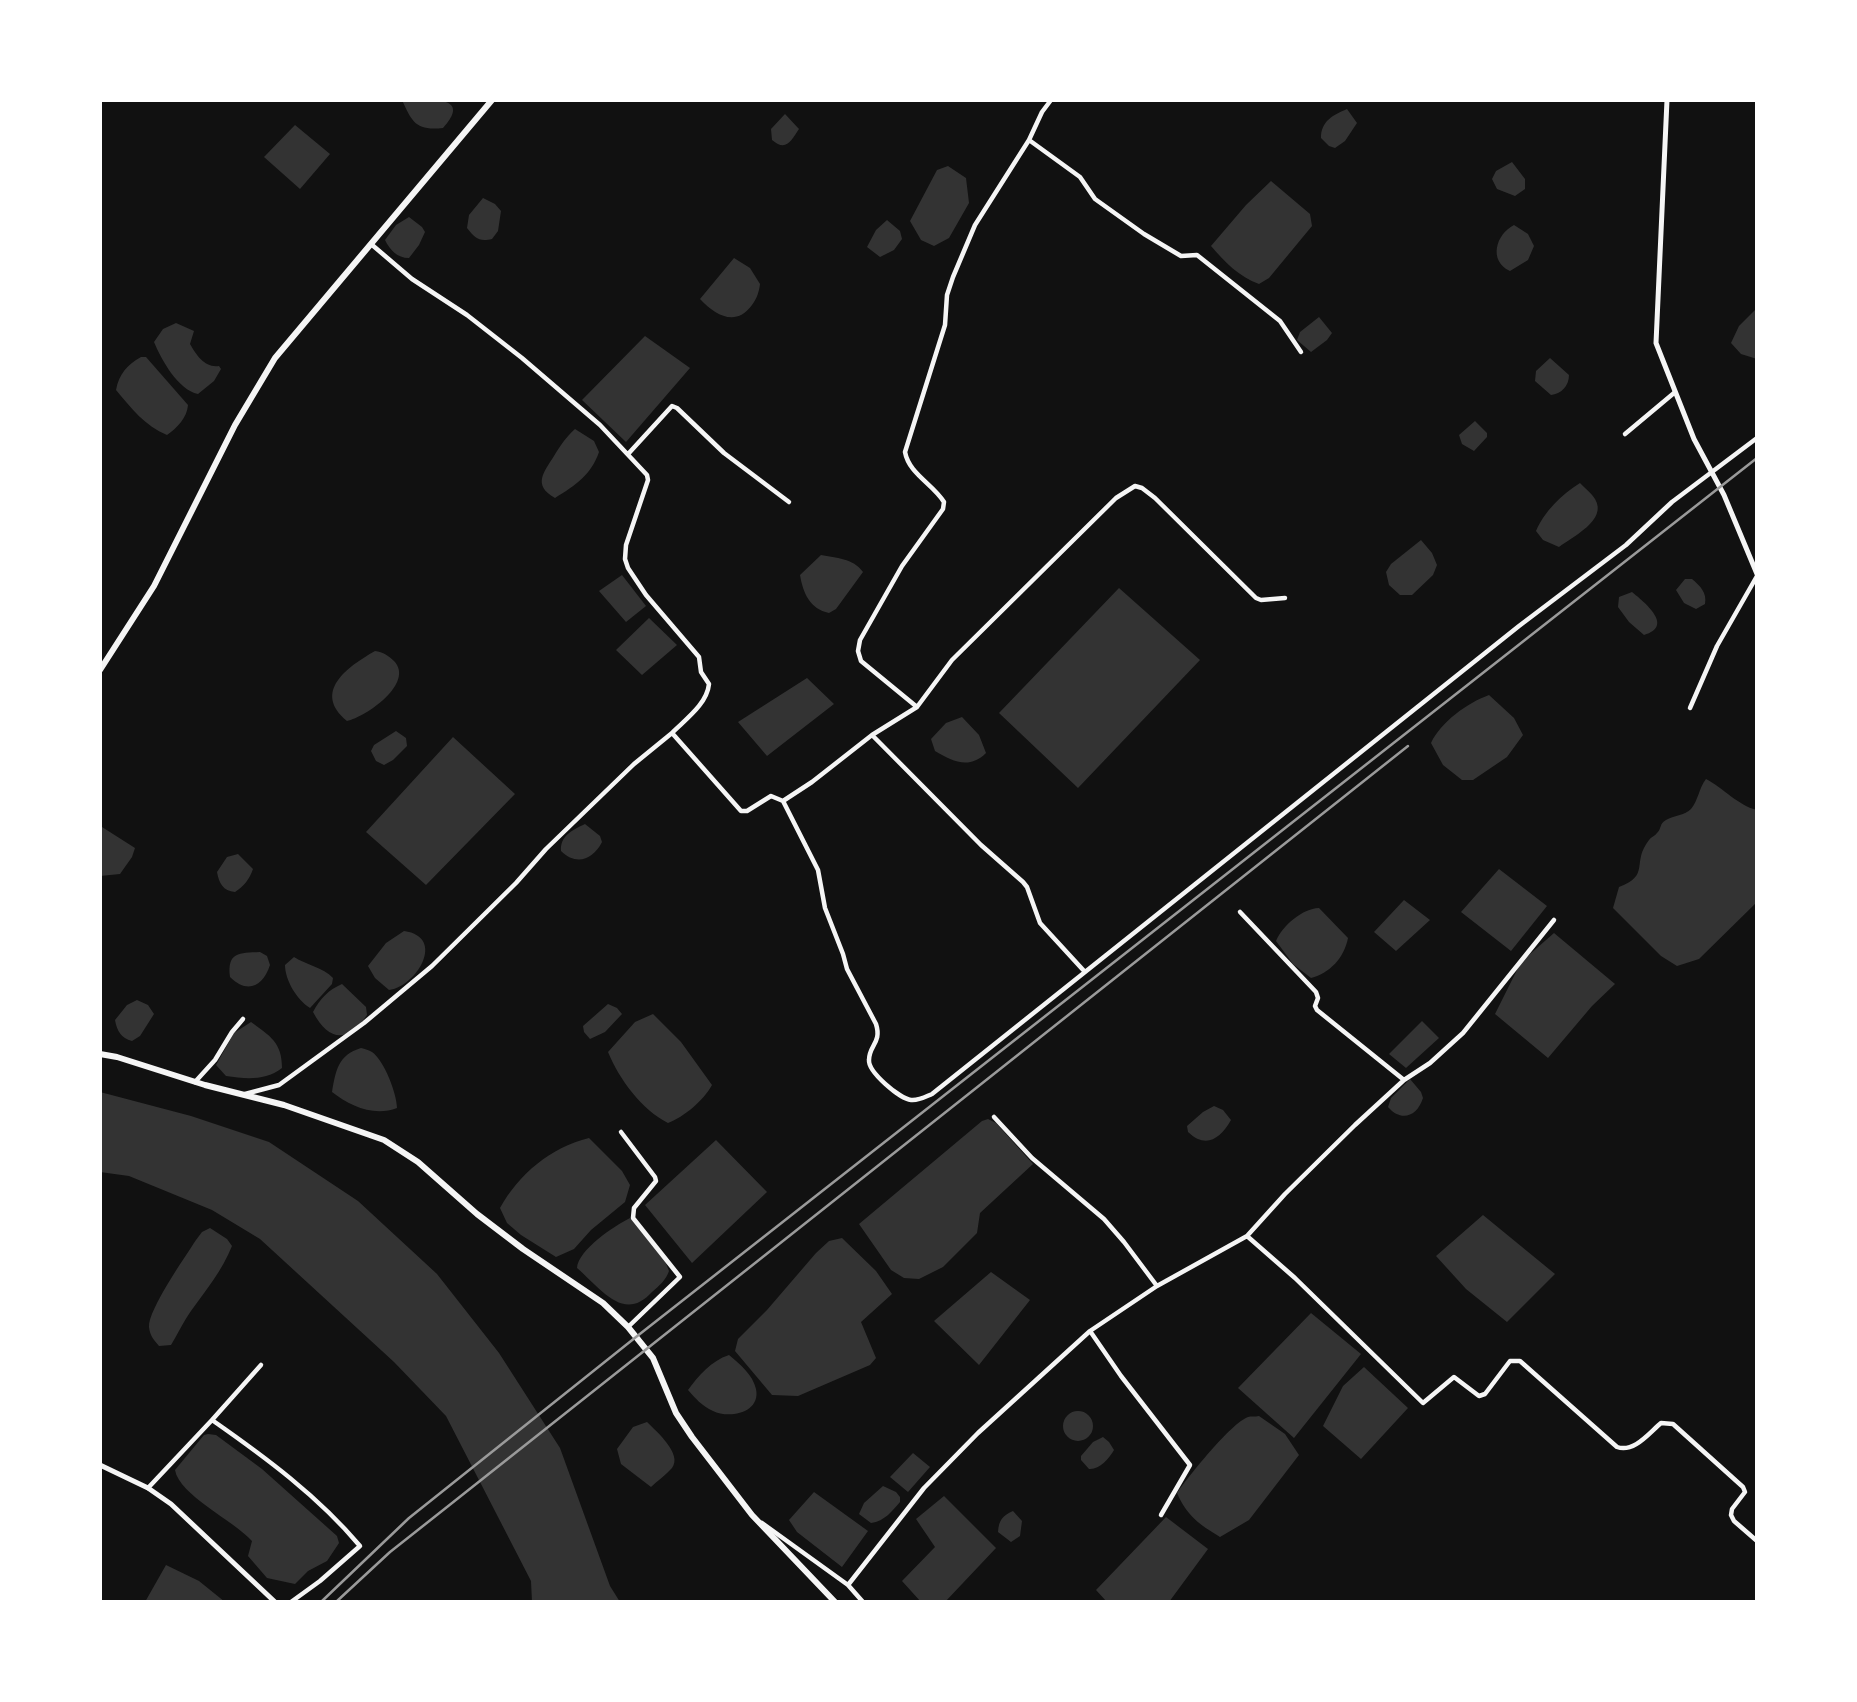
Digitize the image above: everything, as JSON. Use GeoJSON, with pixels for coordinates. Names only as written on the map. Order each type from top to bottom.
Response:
{"type":"FeatureCollection","features":[{"type":"Feature","properties":{"kind":"main road"},"geometry":{"type":"LineString","coordinates":[[100,670],[154,586],[235,425],[275,358],[492,100]]}},
{"type":"Feature","properties":{"kind":"main road"},"geometry":{"type":"LineString","coordinates":[[100,1054],[284,1105],[384,1140],[406,1153],[477,1214],[603,1303],[628,1327],[653,1358],[676,1413],[752,1515],[835,1602]]}},
{"type":"Feature","properties":{"kind":"street"},"geometry":{"type":"LineString","coordinates":[[917,707],[861,661],[858,651],[860,640],[902,566],[943,509],[944,502],[940,495],[907,461],[905,452],[945,325],[947,295],[953,277],[975,225],[1051,100]]}},
{"type":"Feature","properties":{"kind":"street"},"geometry":{"type":"LineString","coordinates":[[1667,100],[1656,343],[1674,393],[1724,495],[1757,575],[1717,646],[1690,708]]}},
{"type":"Feature","properties":{"kind":"street"},"geometry":{"type":"LineString","coordinates":[[1029,140],[1080,177],[1096,199],[1144,234],[1181,256],[1197,255],[1280,321],[1301,352]]}},
{"type":"Feature","properties":{"kind":"street"},"geometry":{"type":"LineString","coordinates":[[244,1094],[279,1085],[365,1023],[432,966],[516,883],[546,849],[634,764],[673,733],[704,701],[709,692],[709,684],[701,672],[699,657],[646,596],[625,559],[626,545],[648,480],[647,475],[629,453],[522,358],[467,315],[412,279],[370,243]]}},
{"type":"Feature","properties":{"kind":"street"},"geometry":{"type":"LineString","coordinates":[[1625,434],[1674,393]]}},
{"type":"Feature","properties":{"kind":"street"},"geometry":{"type":"LineString","coordinates":[[629,453],[672,406],[724,453],[789,502]]}},
{"type":"Feature","properties":{"kind":"street"},"geometry":{"type":"LineString","coordinates":[[673,733],[741,811],[747,811],[771,796],[783,801],[818,870],[825,908],[844,954],[847,969],[879,1033],[869,1057],[869,1064],[883,1082],[904,1099],[915,1101],[932,1094],[1519,626],[1626,545],[1672,502],[1757,438]]}},
{"type":"Feature","properties":{"kind":"street"},"geometry":{"type":"LineString","coordinates":[[783,801],[872,735],[917,707],[961,651],[1116,498],[1135,486],[1155,498],[1255,597],[1261,600],[1285,598]]}},
{"type":"Feature","properties":{"kind":"street"},"geometry":{"type":"LineString","coordinates":[[872,735],[981,845],[1027,887],[1040,923],[1084,972]]}},
{"type":"Feature","properties":{"kind":"street"},"geometry":{"type":"LineString","coordinates":[[1240,912],[1316,992],[1317,1010],[1404,1080]]}},
{"type":"Feature","properties":{"kind":"street"},"geometry":{"type":"LineString","coordinates":[[848,1585],[924,1488],[978,1433],[1090,1331],[1157,1286],[1247,1236],[1285,1194],[1404,1080],[1430,1063],[1463,1033],[1554,920]]}},
{"type":"Feature","properties":{"kind":"street"},"geometry":{"type":"LineString","coordinates":[[195,1082],[215,1060],[243,1019]]}},
{"type":"Feature","properties":{"kind":"street"},"geometry":{"type":"LineString","coordinates":[[994,1117],[1032,1158],[1104,1219],[1157,1286]]}},
{"type":"Feature","properties":{"kind":"street"},"geometry":{"type":"LineString","coordinates":[[621,1132],[656,1181],[634,1208],[633,1218],[680,1277],[628,1327]]}},
{"type":"Feature","properties":{"kind":"street"},"geometry":{"type":"LineString","coordinates":[[1247,1236],[1295,1278],[1418,1401],[1423,1403],[1454,1377],[1479,1396],[1485,1394],[1510,1361],[1515,1359],[1617,1447],[1624,1450],[1632,1448],[1661,1423],[1673,1424],[1743,1487],[1745,1492],[1732,1509],[1731,1515],[1734,1521],[1757,1541]]}},
{"type":"Feature","properties":{"kind":"street"},"geometry":{"type":"LineString","coordinates":[[1090,1331],[1190,1465],[1161,1515]]}},
{"type":"Feature","properties":{"kind":"street"},"geometry":{"type":"LineString","coordinates":[[148,1488],[261,1365]]}},
{"type":"Feature","properties":{"kind":"street"},"geometry":{"type":"LineString","coordinates":[[212,1420],[260,1453],[326,1510],[360,1546],[291,1602]]}},
{"type":"Feature","properties":{"kind":"street"},"geometry":{"type":"LineString","coordinates":[[100,1465],[148,1488],[171,1504],[275,1602]]}},
{"type":"Feature","properties":{"kind":"street"},"geometry":{"type":"LineString","coordinates":[[752,1515],[848,1585],[863,1602]]}},
{"type":"Feature","properties":{"kind":"shaded area"},"geometry":{"type":"Polygon","coordinates":[[[402,100],[442,101],[450,104],[453,109],[451,117],[443,128],[421,126],[412,119],[402,100]]]}},
{"type":"Feature","properties":{"kind":"shaded area"},"geometry":{"type":"Polygon","coordinates":[[[1347,109],[1357,123],[1345,141],[1335,148],[1329,146],[1321,138],[1323,127],[1333,116],[1347,109]]]}},
{"type":"Feature","properties":{"kind":"shaded area"},"geometry":{"type":"Polygon","coordinates":[[[785,114],[799,129],[788,144],[781,145],[772,140],[771,129],[785,114]]]}},
{"type":"Feature","properties":{"kind":"shaded area"},"geometry":{"type":"Polygon","coordinates":[[[295,125],[330,154],[300,189],[264,157],[295,125]]]}},
{"type":"Feature","properties":{"kind":"shaded area"},"geometry":{"type":"Polygon","coordinates":[[[1512,162],[1525,179],[1525,189],[1515,196],[1497,189],[1492,179],[1496,171],[1512,162]]]}},
{"type":"Feature","properties":{"kind":"shaded area"},"geometry":{"type":"Polygon","coordinates":[[[948,166],[966,178],[969,203],[949,238],[934,246],[921,240],[910,221],[937,170],[948,166]]]}},
{"type":"Feature","properties":{"kind":"shaded area"},"geometry":{"type":"Polygon","coordinates":[[[1271,181],[1310,214],[1312,226],[1269,278],[1259,284],[1239,273],[1211,246],[1271,181]]]}},
{"type":"Feature","properties":{"kind":"shaded area"},"geometry":{"type":"Polygon","coordinates":[[[483,198],[495,204],[501,211],[498,231],[488,240],[478,238],[467,228],[469,215],[483,198]]]}},
{"type":"Feature","properties":{"kind":"shaded area"},"geometry":{"type":"Polygon","coordinates":[[[409,217],[425,232],[409,258],[394,253],[385,240],[396,225],[409,217]]]}},
{"type":"Feature","properties":{"kind":"shaded area"},"geometry":{"type":"Polygon","coordinates":[[[887,220],[900,231],[902,239],[894,250],[880,257],[867,247],[876,230],[887,220]]]}},
{"type":"Feature","properties":{"kind":"shaded area"},"geometry":{"type":"Polygon","coordinates":[[[1514,225],[1528,234],[1534,246],[1528,260],[1510,271],[1499,261],[1497,248],[1503,235],[1514,225]]]}},
{"type":"Feature","properties":{"kind":"shaded area"},"geometry":{"type":"Polygon","coordinates":[[[734,258],[750,268],[760,284],[758,295],[746,312],[739,316],[726,317],[700,299],[734,258]]]}},
{"type":"Feature","properties":{"kind":"shaded area"},"geometry":{"type":"Polygon","coordinates":[[[1757,308],[1757,359],[1741,354],[1731,343],[1739,326],[1757,308]]]}},
{"type":"Feature","properties":{"kind":"shaded area"},"geometry":{"type":"Polygon","coordinates":[[[1319,317],[1332,333],[1311,352],[1297,340],[1300,332],[1319,317]]]}},
{"type":"Feature","properties":{"kind":"shaded area"},"geometry":{"type":"Polygon","coordinates":[[[176,323],[194,331],[190,344],[202,360],[221,369],[214,381],[198,394],[177,380],[154,342],[163,329],[176,323]]]}},
{"type":"Feature","properties":{"kind":"shaded area"},"geometry":{"type":"Polygon","coordinates":[[[645,336],[690,368],[626,442],[582,400],[645,336]]]}},
{"type":"Feature","properties":{"kind":"shaded area"},"geometry":{"type":"Polygon","coordinates":[[[141,357],[146,357],[188,405],[181,422],[167,435],[145,422],[116,390],[124,370],[141,357]]]}},
{"type":"Feature","properties":{"kind":"shaded area"},"geometry":{"type":"Polygon","coordinates":[[[1550,358],[1569,375],[1564,389],[1551,395],[1535,381],[1536,371],[1550,358]]]}},
{"type":"Feature","properties":{"kind":"shaded area"},"geometry":{"type":"Polygon","coordinates":[[[1475,421],[1487,433],[1487,437],[1474,451],[1462,444],[1459,435],[1475,421]]]}},
{"type":"Feature","properties":{"kind":"shaded area"},"geometry":{"type":"Polygon","coordinates":[[[575,429],[594,441],[599,452],[582,479],[555,498],[544,488],[542,478],[566,438],[575,429]]]}},
{"type":"Feature","properties":{"kind":"shaded area"},"geometry":{"type":"Polygon","coordinates":[[[1580,483],[1594,497],[1598,507],[1593,521],[1559,547],[1543,540],[1536,531],[1544,517],[1560,498],[1580,483]]]}},
{"type":"Feature","properties":{"kind":"shaded area"},"geometry":{"type":"Polygon","coordinates":[[[1421,540],[1432,553],[1437,565],[1433,575],[1412,595],[1400,595],[1389,585],[1386,572],[1391,564],[1421,540]]]}},
{"type":"Feature","properties":{"kind":"shaded area"},"geometry":{"type":"Polygon","coordinates":[[[821,555],[849,561],[863,572],[836,609],[829,613],[817,608],[808,599],[800,575],[821,555]]]}},
{"type":"Feature","properties":{"kind":"shaded area"},"geometry":{"type":"Polygon","coordinates":[[[622,575],[646,606],[626,622],[599,591],[622,575]]]}},
{"type":"Feature","properties":{"kind":"shaded area"},"geometry":{"type":"Polygon","coordinates":[[[1685,579],[1692,579],[1700,587],[1705,596],[1705,604],[1696,609],[1684,603],[1676,590],[1685,579]]]}},
{"type":"Feature","properties":{"kind":"shaded area"},"geometry":{"type":"Polygon","coordinates":[[[1119,588],[1200,660],[1078,788],[999,713],[1119,588]]]}},
{"type":"Feature","properties":{"kind":"shaded area"},"geometry":{"type":"Polygon","coordinates":[[[1632,592],[1657,620],[1653,631],[1644,635],[1629,622],[1618,607],[1619,597],[1632,592]]]}},
{"type":"Feature","properties":{"kind":"shaded area"},"geometry":{"type":"Polygon","coordinates":[[[649,618],[677,645],[642,675],[616,650],[649,618]]]}},
{"type":"Feature","properties":{"kind":"shaded area"},"geometry":{"type":"Polygon","coordinates":[[[375,651],[386,654],[394,661],[399,670],[398,679],[386,698],[365,713],[347,721],[337,710],[333,690],[345,673],[375,651]]]}},
{"type":"Feature","properties":{"kind":"shaded area"},"geometry":{"type":"Polygon","coordinates":[[[807,678],[834,704],[767,756],[738,722],[807,678]]]}},
{"type":"Feature","properties":{"kind":"shaded area"},"geometry":{"type":"Polygon","coordinates":[[[1489,695],[1514,718],[1523,735],[1507,757],[1473,780],[1462,780],[1443,765],[1431,743],[1441,728],[1456,714],[1489,695]]]}},
{"type":"Feature","properties":{"kind":"shaded area"},"geometry":{"type":"Polygon","coordinates":[[[962,717],[979,735],[986,753],[973,761],[954,761],[935,751],[931,739],[946,723],[962,717]]]}},
{"type":"Feature","properties":{"kind":"shaded area"},"geometry":{"type":"Polygon","coordinates":[[[396,731],[406,738],[407,746],[384,765],[376,761],[371,751],[374,745],[396,731]]]}},
{"type":"Feature","properties":{"kind":"shaded area"},"geometry":{"type":"Polygon","coordinates":[[[453,737],[515,794],[426,885],[366,832],[453,737]]]}},
{"type":"Feature","properties":{"kind":"shaded area"},"geometry":{"type":"Polygon","coordinates":[[[1706,779],[1744,805],[1757,810],[1757,902],[1699,959],[1677,966],[1661,956],[1613,908],[1619,887],[1635,878],[1638,873],[1641,855],[1649,840],[1669,818],[1691,809],[1706,779]]]}},
{"type":"Feature","properties":{"kind":"shaded area"},"geometry":{"type":"Polygon","coordinates":[[[585,824],[600,836],[602,842],[594,853],[584,859],[567,856],[561,851],[562,841],[571,831],[585,824]]]}},
{"type":"Feature","properties":{"kind":"shaded area"},"geometry":{"type":"Polygon","coordinates":[[[102,827],[135,848],[120,874],[100,876],[102,827]]]}},
{"type":"Feature","properties":{"kind":"shaded area"},"geometry":{"type":"Polygon","coordinates":[[[238,854],[253,869],[246,882],[235,892],[222,886],[217,872],[227,857],[238,854]]]}},
{"type":"Feature","properties":{"kind":"shaded area"},"geometry":{"type":"Polygon","coordinates":[[[1499,869],[1547,906],[1511,951],[1461,912],[1499,869]]]}},
{"type":"Feature","properties":{"kind":"shaded area"},"geometry":{"type":"Polygon","coordinates":[[[1404,900],[1430,920],[1396,951],[1374,932],[1404,900]]]}},
{"type":"Feature","properties":{"kind":"shaded area"},"geometry":{"type":"Polygon","coordinates":[[[1319,908],[1348,938],[1335,964],[1311,978],[1293,964],[1276,941],[1283,929],[1294,919],[1306,911],[1319,908]]]}},
{"type":"Feature","properties":{"kind":"shaded area"},"geometry":{"type":"Polygon","coordinates":[[[404,931],[417,935],[424,942],[423,962],[409,980],[389,990],[375,978],[368,966],[386,943],[404,931]]]}},
{"type":"Feature","properties":{"kind":"shaded area"},"geometry":{"type":"Polygon","coordinates":[[[1554,933],[1615,984],[1592,1006],[1548,1058],[1495,1014],[1521,962],[1554,933]]]}},
{"type":"Feature","properties":{"kind":"shaded area"},"geometry":{"type":"Polygon","coordinates":[[[260,952],[267,956],[270,965],[259,983],[254,986],[242,985],[230,977],[230,963],[233,958],[260,952]]]}},
{"type":"Feature","properties":{"kind":"shaded area"},"geometry":{"type":"Polygon","coordinates":[[[294,957],[333,978],[332,984],[310,1008],[296,995],[287,977],[285,965],[294,957]]]}},
{"type":"Feature","properties":{"kind":"shaded area"},"geometry":{"type":"Polygon","coordinates":[[[342,984],[366,1007],[367,1015],[353,1031],[339,1035],[326,1029],[313,1012],[325,995],[342,984]]]}},
{"type":"Feature","properties":{"kind":"shaded area"},"geometry":{"type":"Polygon","coordinates":[[[137,1000],[148,1005],[154,1014],[140,1036],[132,1041],[120,1034],[115,1020],[127,1005],[137,1000]]]}},
{"type":"Feature","properties":{"kind":"shaded area"},"geometry":{"type":"Polygon","coordinates":[[[608,1004],[622,1014],[605,1032],[590,1039],[583,1026],[608,1004]]]}},
{"type":"Feature","properties":{"kind":"shaded area"},"geometry":{"type":"Polygon","coordinates":[[[653,1014],[681,1042],[712,1085],[693,1107],[668,1123],[649,1110],[632,1093],[608,1052],[635,1022],[653,1014]]]}},
{"type":"Feature","properties":{"kind":"shaded area"},"geometry":{"type":"Polygon","coordinates":[[[1422,1021],[1439,1038],[1406,1068],[1389,1054],[1422,1021]]]}},
{"type":"Feature","properties":{"kind":"shaded area"},"geometry":{"type":"Polygon","coordinates":[[[251,1022],[277,1046],[282,1068],[262,1077],[226,1076],[216,1065],[234,1033],[251,1022]]]}},
{"type":"Feature","properties":{"kind":"shaded area"},"geometry":{"type":"Polygon","coordinates":[[[361,1048],[372,1052],[381,1062],[392,1086],[397,1108],[371,1111],[347,1102],[332,1092],[339,1064],[347,1055],[361,1048]]]}},
{"type":"Feature","properties":{"kind":"shaded area"},"geometry":{"type":"Polygon","coordinates":[[[1410,1079],[1423,1098],[1413,1113],[1398,1115],[1388,1107],[1391,1098],[1410,1079]]]}},
{"type":"Feature","properties":{"kind":"shaded area"},"geometry":{"type":"Polygon","coordinates":[[[100,1092],[191,1116],[269,1142],[358,1201],[437,1274],[499,1353],[560,1448],[610,1586],[620,1602],[532,1602],[531,1581],[446,1416],[394,1362],[260,1239],[212,1210],[129,1176],[100,1172],[100,1092]]]}},
{"type":"Feature","properties":{"kind":"shaded area"},"geometry":{"type":"Polygon","coordinates":[[[1214,1106],[1223,1110],[1231,1120],[1217,1137],[1201,1140],[1188,1132],[1187,1126],[1214,1106]]]}},
{"type":"Feature","properties":{"kind":"shaded area"},"geometry":{"type":"Polygon","coordinates":[[[988,1119],[996,1123],[1033,1164],[980,1213],[977,1233],[943,1267],[919,1279],[904,1278],[891,1270],[859,1224],[982,1121],[988,1119]]]}},
{"type":"Feature","properties":{"kind":"shaded area"},"geometry":{"type":"Polygon","coordinates":[[[589,1138],[622,1171],[630,1185],[625,1202],[591,1230],[574,1249],[556,1257],[507,1223],[500,1208],[526,1173],[537,1164],[562,1148],[589,1138]]]}},
{"type":"Feature","properties":{"kind":"shaded area"},"geometry":{"type":"Polygon","coordinates":[[[716,1140],[767,1192],[692,1263],[645,1205],[716,1140]]]}},
{"type":"Feature","properties":{"kind":"shaded area"},"geometry":{"type":"Polygon","coordinates":[[[1483,1215],[1555,1274],[1507,1322],[1466,1289],[1436,1256],[1483,1215]]]}},
{"type":"Feature","properties":{"kind":"shaded area"},"geometry":{"type":"Polygon","coordinates":[[[630,1218],[665,1261],[669,1271],[664,1280],[642,1301],[622,1304],[604,1293],[577,1268],[590,1246],[630,1218]]]}},
{"type":"Feature","properties":{"kind":"shaded area"},"geometry":{"type":"Polygon","coordinates":[[[210,1228],[227,1239],[232,1246],[219,1272],[188,1315],[171,1345],[159,1346],[149,1327],[154,1309],[196,1240],[202,1232],[210,1228]]]}},
{"type":"Feature","properties":{"kind":"shaded area"},"geometry":{"type":"Polygon","coordinates":[[[842,1238],[876,1271],[892,1294],[861,1322],[876,1358],[870,1365],[798,1396],[772,1395],[735,1351],[738,1339],[816,1253],[829,1241],[842,1238]]]}},
{"type":"Feature","properties":{"kind":"shaded area"},"geometry":{"type":"Polygon","coordinates":[[[991,1272],[1030,1300],[979,1365],[934,1321],[991,1272]]]}},
{"type":"Feature","properties":{"kind":"shaded area"},"geometry":{"type":"Polygon","coordinates":[[[1311,1313],[1361,1354],[1294,1438],[1238,1388],[1311,1313]]]}},
{"type":"Feature","properties":{"kind":"shaded area"},"geometry":{"type":"Polygon","coordinates":[[[729,1355],[742,1366],[756,1389],[754,1404],[735,1414],[709,1409],[688,1390],[706,1369],[729,1355]]]}},
{"type":"Feature","properties":{"kind":"shaded area"},"geometry":{"type":"Polygon","coordinates":[[[1364,1367],[1408,1408],[1361,1459],[1323,1426],[1343,1386],[1364,1367]]]}},
{"type":"Feature","properties":{"kind":"shaded area"},"geometry":{"type":"Polygon","coordinates":[[[1078,1411],[1084,1412],[1092,1420],[1092,1432],[1084,1440],[1078,1441],[1072,1440],[1064,1432],[1063,1426],[1064,1420],[1072,1412],[1078,1411]]]}},
{"type":"Feature","properties":{"kind":"shaded area"},"geometry":{"type":"Polygon","coordinates":[[[1259,1416],[1285,1434],[1299,1455],[1249,1520],[1220,1537],[1194,1519],[1177,1493],[1231,1429],[1248,1417],[1259,1416]]]}},
{"type":"Feature","properties":{"kind":"shaded area"},"geometry":{"type":"Polygon","coordinates":[[[647,1422],[667,1443],[674,1456],[670,1471],[651,1487],[621,1464],[617,1449],[633,1427],[647,1422]]]}},
{"type":"Feature","properties":{"kind":"shaded area"},"geometry":{"type":"Polygon","coordinates":[[[204,1435],[216,1435],[262,1469],[337,1536],[339,1543],[327,1561],[308,1571],[295,1584],[267,1578],[248,1556],[252,1541],[186,1489],[175,1470],[204,1435]]]}},
{"type":"Feature","properties":{"kind":"shaded area"},"geometry":{"type":"Polygon","coordinates":[[[1103,1437],[1114,1450],[1103,1463],[1089,1469],[1081,1456],[1093,1442],[1103,1437]]]}},
{"type":"Feature","properties":{"kind":"shaded area"},"geometry":{"type":"Polygon","coordinates":[[[913,1453],[930,1467],[908,1492],[890,1477],[913,1453]]]}},
{"type":"Feature","properties":{"kind":"shaded area"},"geometry":{"type":"Polygon","coordinates":[[[883,1486],[896,1492],[900,1502],[884,1518],[871,1523],[859,1514],[864,1503],[883,1486]]]}},
{"type":"Feature","properties":{"kind":"shaded area"},"geometry":{"type":"Polygon","coordinates":[[[814,1492],[868,1531],[842,1567],[797,1532],[789,1520],[814,1492]]]}},
{"type":"Feature","properties":{"kind":"shaded area"},"geometry":{"type":"Polygon","coordinates":[[[944,1496],[996,1548],[945,1602],[921,1602],[902,1581],[935,1547],[916,1519],[944,1496]]]}},
{"type":"Feature","properties":{"kind":"shaded area"},"geometry":{"type":"Polygon","coordinates":[[[1013,1511],[1022,1521],[1020,1536],[1011,1542],[998,1532],[1002,1519],[1013,1511]]]}},
{"type":"Feature","properties":{"kind":"shaded area"},"geometry":{"type":"Polygon","coordinates":[[[1166,1517],[1208,1549],[1169,1602],[1107,1602],[1096,1590],[1166,1517]]]}},
{"type":"Feature","properties":{"kind":"shaded area"},"geometry":{"type":"Polygon","coordinates":[[[166,1565],[199,1581],[225,1602],[145,1602],[166,1565]]]}},
{"type":"Feature","properties":{"kind":"railway"},"geometry":{"type":"LineString","coordinates":[[321,1602],[409,1518],[636,1337],[1757,458]]}},
{"type":"Feature","properties":{"kind":"railway"},"geometry":{"type":"LineString","coordinates":[[336,1602],[390,1552],[1408,746]]}}]}
